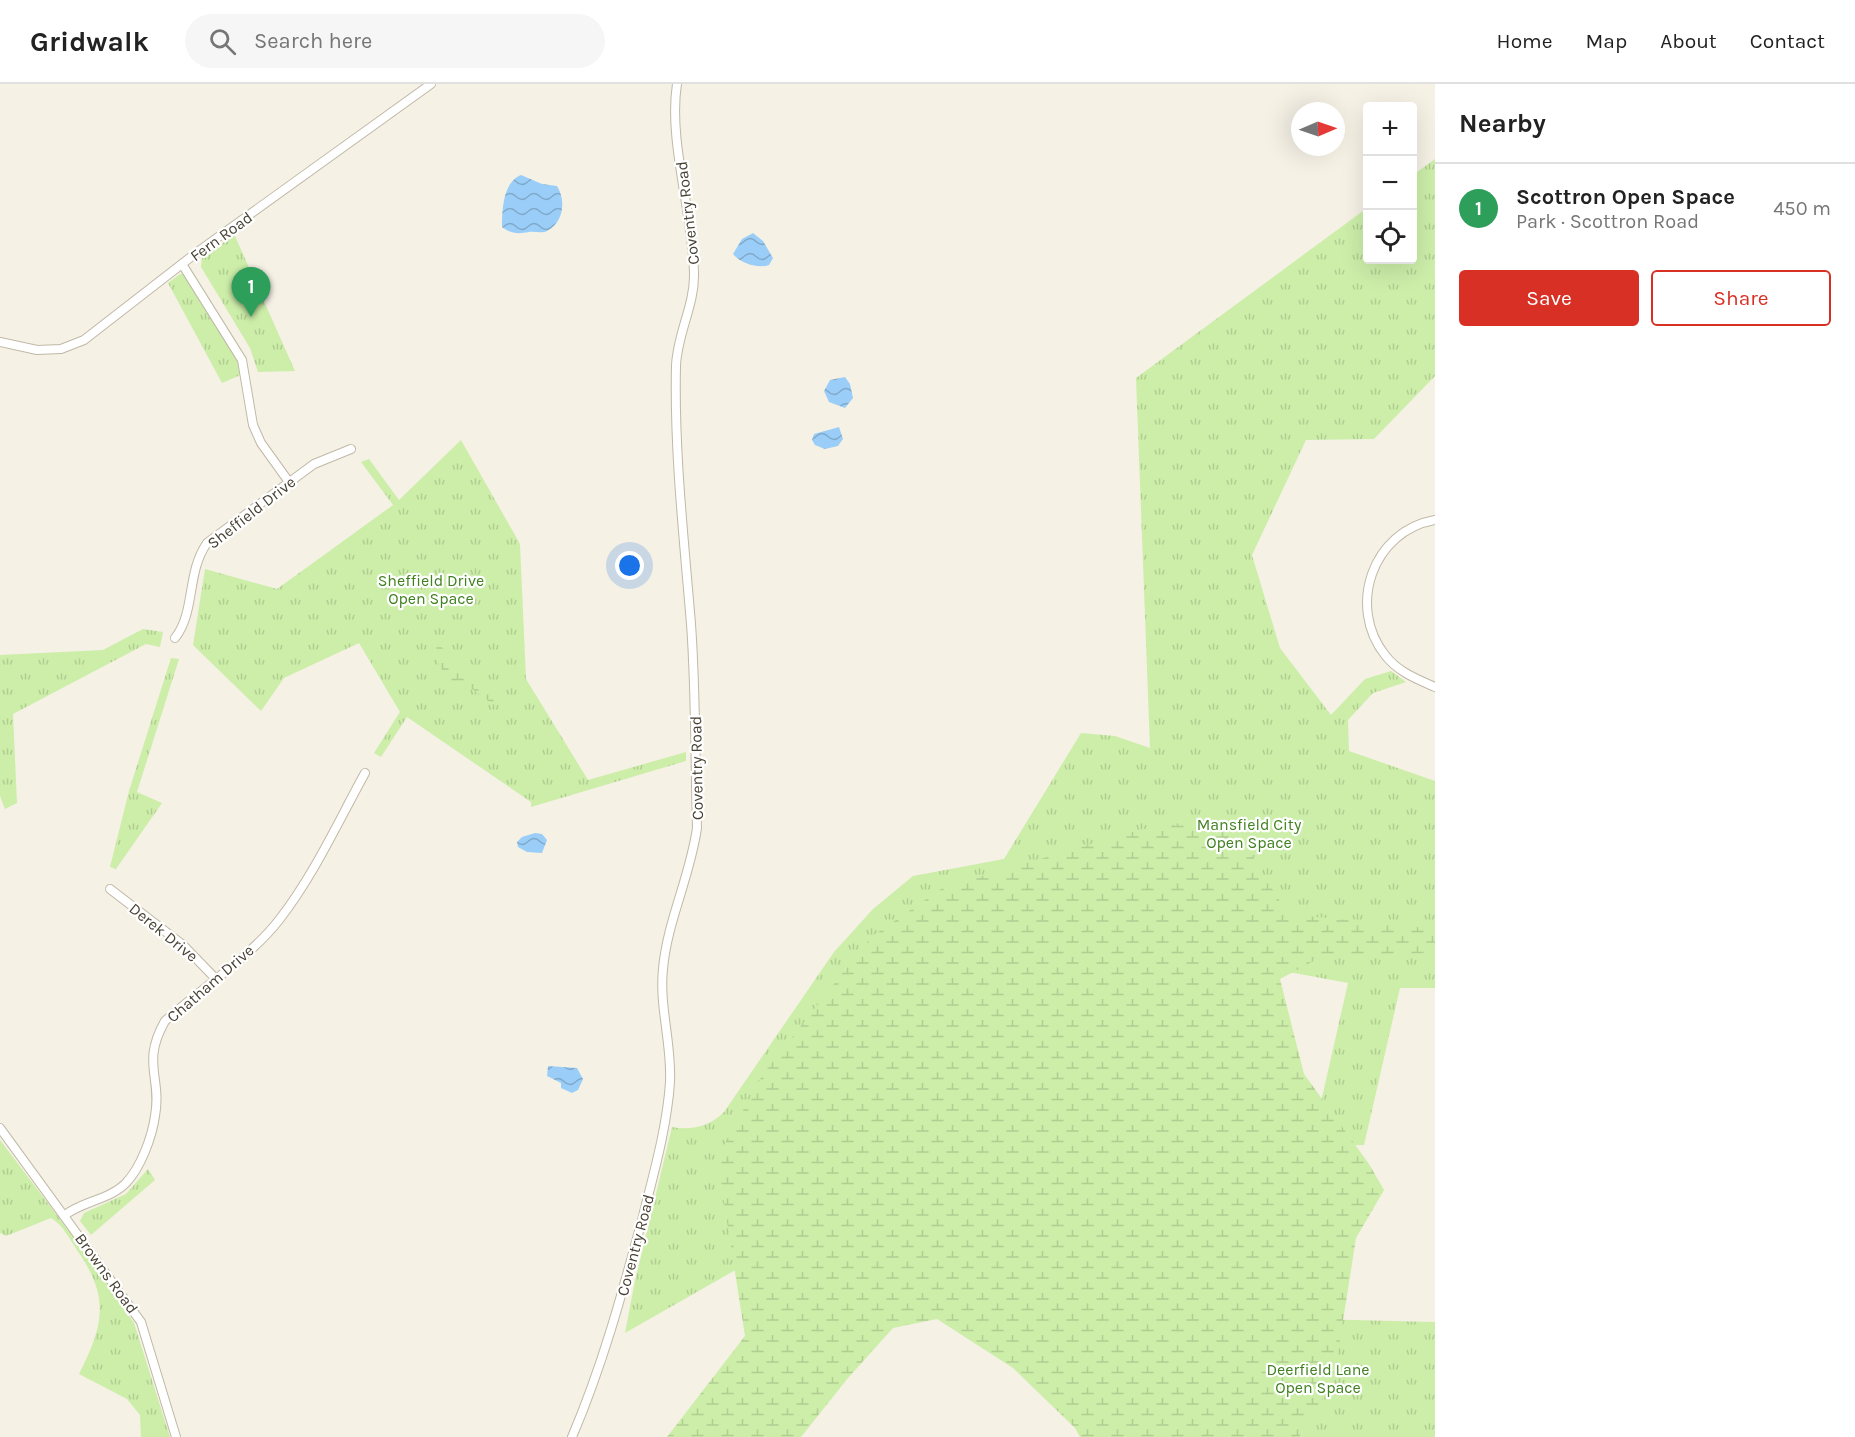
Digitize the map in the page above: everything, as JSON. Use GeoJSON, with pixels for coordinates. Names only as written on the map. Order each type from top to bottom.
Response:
{"type":"FeatureCollection","features":[{"type":"Feature","properties":{"kind":"street","name":"Fern Road"},"geometry":{"type":"LineString","coordinates":[[0,342],[37,350],[61,349],[84,340],[182,264],[431,84]]}},
{"type":"Feature","properties":{"kind":"street","name":"Coventry Road"},"geometry":{"type":"LineString","coordinates":[[572,1437],[589,1399],[617,1314],[661,1137],[670,1067],[662,1005],[663,968],[672,926],[693,856],[697,828],[692,654],[676,416],[676,374],[680,334],[693,291],[694,274],[691,230],[674,101],[677,84]]}},
{"type":"Feature","properties":{"kind":"street"},"geometry":{"type":"LineString","coordinates":[[182,264],[242,360],[253,424],[261,443],[289,482]]}},
{"type":"Feature","properties":{"kind":"street","name":"Sheffield Drive"},"geometry":{"type":"LineString","coordinates":[[175,638],[184,626],[195,566],[207,543],[314,464],[351,449]]}},
{"type":"Feature","properties":{"kind":"street"},"geometry":{"type":"LineString","coordinates":[[1435,520],[1410,529],[1388,546],[1372,570],[1366,595],[1368,625],[1386,657],[1404,673],[1435,687]]}},
{"type":"Feature","properties":{"kind":"street","name":"Chatham Drive"},"geometry":{"type":"LineString","coordinates":[[65,1215],[77,1206],[111,1194],[137,1170],[156,1114],[152,1059],[154,1040],[165,1021],[264,937],[279,920],[319,859],[365,772]]}},
{"type":"Feature","properties":{"kind":"street","name":"Derek Drive"},"geometry":{"type":"LineString","coordinates":[[110,889],[183,945],[215,978]]}},
{"type":"Feature","properties":{"kind":"street","name":"Browns Road"},"geometry":{"type":"LineString","coordinates":[[0,1128],[141,1322],[176,1437]]}},
{"type":"Feature","properties":{"kind":"green space","name":"Mansfield City Open Space"},"geometry":{"type":"Polygon","coordinates":[[[1435,159],[1435,376],[1374,439],[1306,440],[1252,555],[1280,648],[1331,715],[1365,679],[1391,671],[1406,682],[1373,693],[1348,720],[1349,751],[1435,781],[1435,988],[1400,988],[1364,1145],[1311,1146],[1348,983],[955,910],[845,969],[1309,1154],[760,1256],[625,1333],[635,1281],[672,1127],[700,1126],[713,1121],[724,1112],[834,952],[873,909],[913,876],[1004,859],[1081,733],[1115,736],[1150,748],[1136,378],[1363,211],[1363,264],[1417,264],[1417,172],[1435,159]]]}},
{"type":"Feature","properties":{"kind":"green space"},"geometry":{"type":"Polygon","coordinates":[[[234,235],[295,371],[258,372],[250,348],[201,267],[202,258],[234,235]]]}},
{"type":"Feature","properties":{"kind":"green space"},"geometry":{"type":"Polygon","coordinates":[[[180,274],[184,274],[237,356],[243,374],[222,383],[168,283],[180,274]]]}},
{"type":"Feature","properties":{"kind":"green space","name":"Sheffield Drive Open Space"},"geometry":{"type":"Polygon","coordinates":[[[461,440],[520,544],[526,679],[588,780],[686,752],[686,761],[531,807],[531,802],[407,717],[381,757],[374,753],[400,712],[359,643],[284,678],[261,711],[193,645],[205,569],[277,589],[393,505],[361,462],[369,459],[399,500],[461,440]]]}},
{"type":"Feature","properties":{"kind":"green space"},"geometry":{"type":"Polygon","coordinates":[[[143,629],[163,632],[160,647],[146,644],[13,714],[17,803],[5,809],[0,796],[0,655],[103,650],[143,629]]]}},
{"type":"Feature","properties":{"kind":"green space"},"geometry":{"type":"Polygon","coordinates":[[[433,640],[446,651],[453,669],[479,679],[497,695],[494,705],[472,689],[451,688],[432,650],[433,640]]]}},
{"type":"Feature","properties":{"kind":"green space"},"geometry":{"type":"Polygon","coordinates":[[[171,658],[179,659],[137,792],[162,803],[116,869],[110,867],[129,791],[171,658]]]}},
{"type":"Feature","properties":{"kind":"green space"},"geometry":{"type":"Polygon","coordinates":[[[1212,822],[1249,852],[1288,914],[1435,929],[1435,953],[1323,956],[1280,979],[1304,1074],[1369,1164],[1384,1190],[1356,1238],[1334,1378],[1299,1437],[1080,1437],[1075,1428],[1013,1368],[937,1319],[893,1328],[848,1378],[801,1437],[667,1437],[745,1336],[717,1158],[763,1074],[871,937],[944,887],[1143,829],[1212,822]]]}},
{"type":"Feature","properties":{"kind":"green space"},"geometry":{"type":"Polygon","coordinates":[[[0,1140],[100,1272],[134,1323],[170,1437],[141,1437],[140,1415],[127,1399],[79,1374],[94,1341],[98,1326],[100,1311],[95,1282],[66,1232],[51,1218],[6,1236],[0,1233],[0,1140]]]}},
{"type":"Feature","properties":{"kind":"green space"},"geometry":{"type":"Polygon","coordinates":[[[148,1169],[155,1180],[91,1235],[80,1221],[84,1213],[126,1194],[148,1169]]]}},
{"type":"Feature","properties":{"kind":"green space","name":"Deerfield Lane Open Space"},"geometry":{"type":"Polygon","coordinates":[[[1271,1318],[1435,1322],[1435,1437],[1244,1437],[1271,1318]]]}},
{"type":"Feature","properties":{"kind":"water"},"geometry":{"type":"Polygon","coordinates":[[[521,175],[542,184],[557,186],[560,192],[562,210],[560,216],[553,227],[547,231],[515,233],[502,227],[503,205],[507,190],[510,184],[521,175]]]}},
{"type":"Feature","properties":{"kind":"water"},"geometry":{"type":"Polygon","coordinates":[[[753,233],[763,241],[773,258],[769,265],[750,264],[733,254],[742,239],[753,233]]]}},
{"type":"Feature","properties":{"kind":"water"},"geometry":{"type":"Polygon","coordinates":[[[845,377],[850,384],[853,398],[845,408],[829,402],[824,391],[830,380],[845,377]]]}},
{"type":"Feature","properties":{"kind":"water"},"geometry":{"type":"Polygon","coordinates":[[[839,427],[843,439],[838,446],[825,449],[815,445],[812,440],[814,434],[839,427]]]}},
{"type":"Feature","properties":{"kind":"water"},"geometry":{"type":"Polygon","coordinates":[[[535,833],[542,834],[547,840],[542,853],[527,852],[518,847],[517,842],[522,837],[535,833]]]}},
{"type":"Feature","properties":{"kind":"water"},"geometry":{"type":"Polygon","coordinates":[[[548,1066],[577,1068],[583,1079],[578,1090],[572,1093],[561,1088],[561,1083],[547,1076],[548,1066]]]}},
{"type":"Feature","properties":{"kind":"place","name":"Scottron Open Space"},"geometry":{"type":"Point","coordinates":[251,317]}}]}
